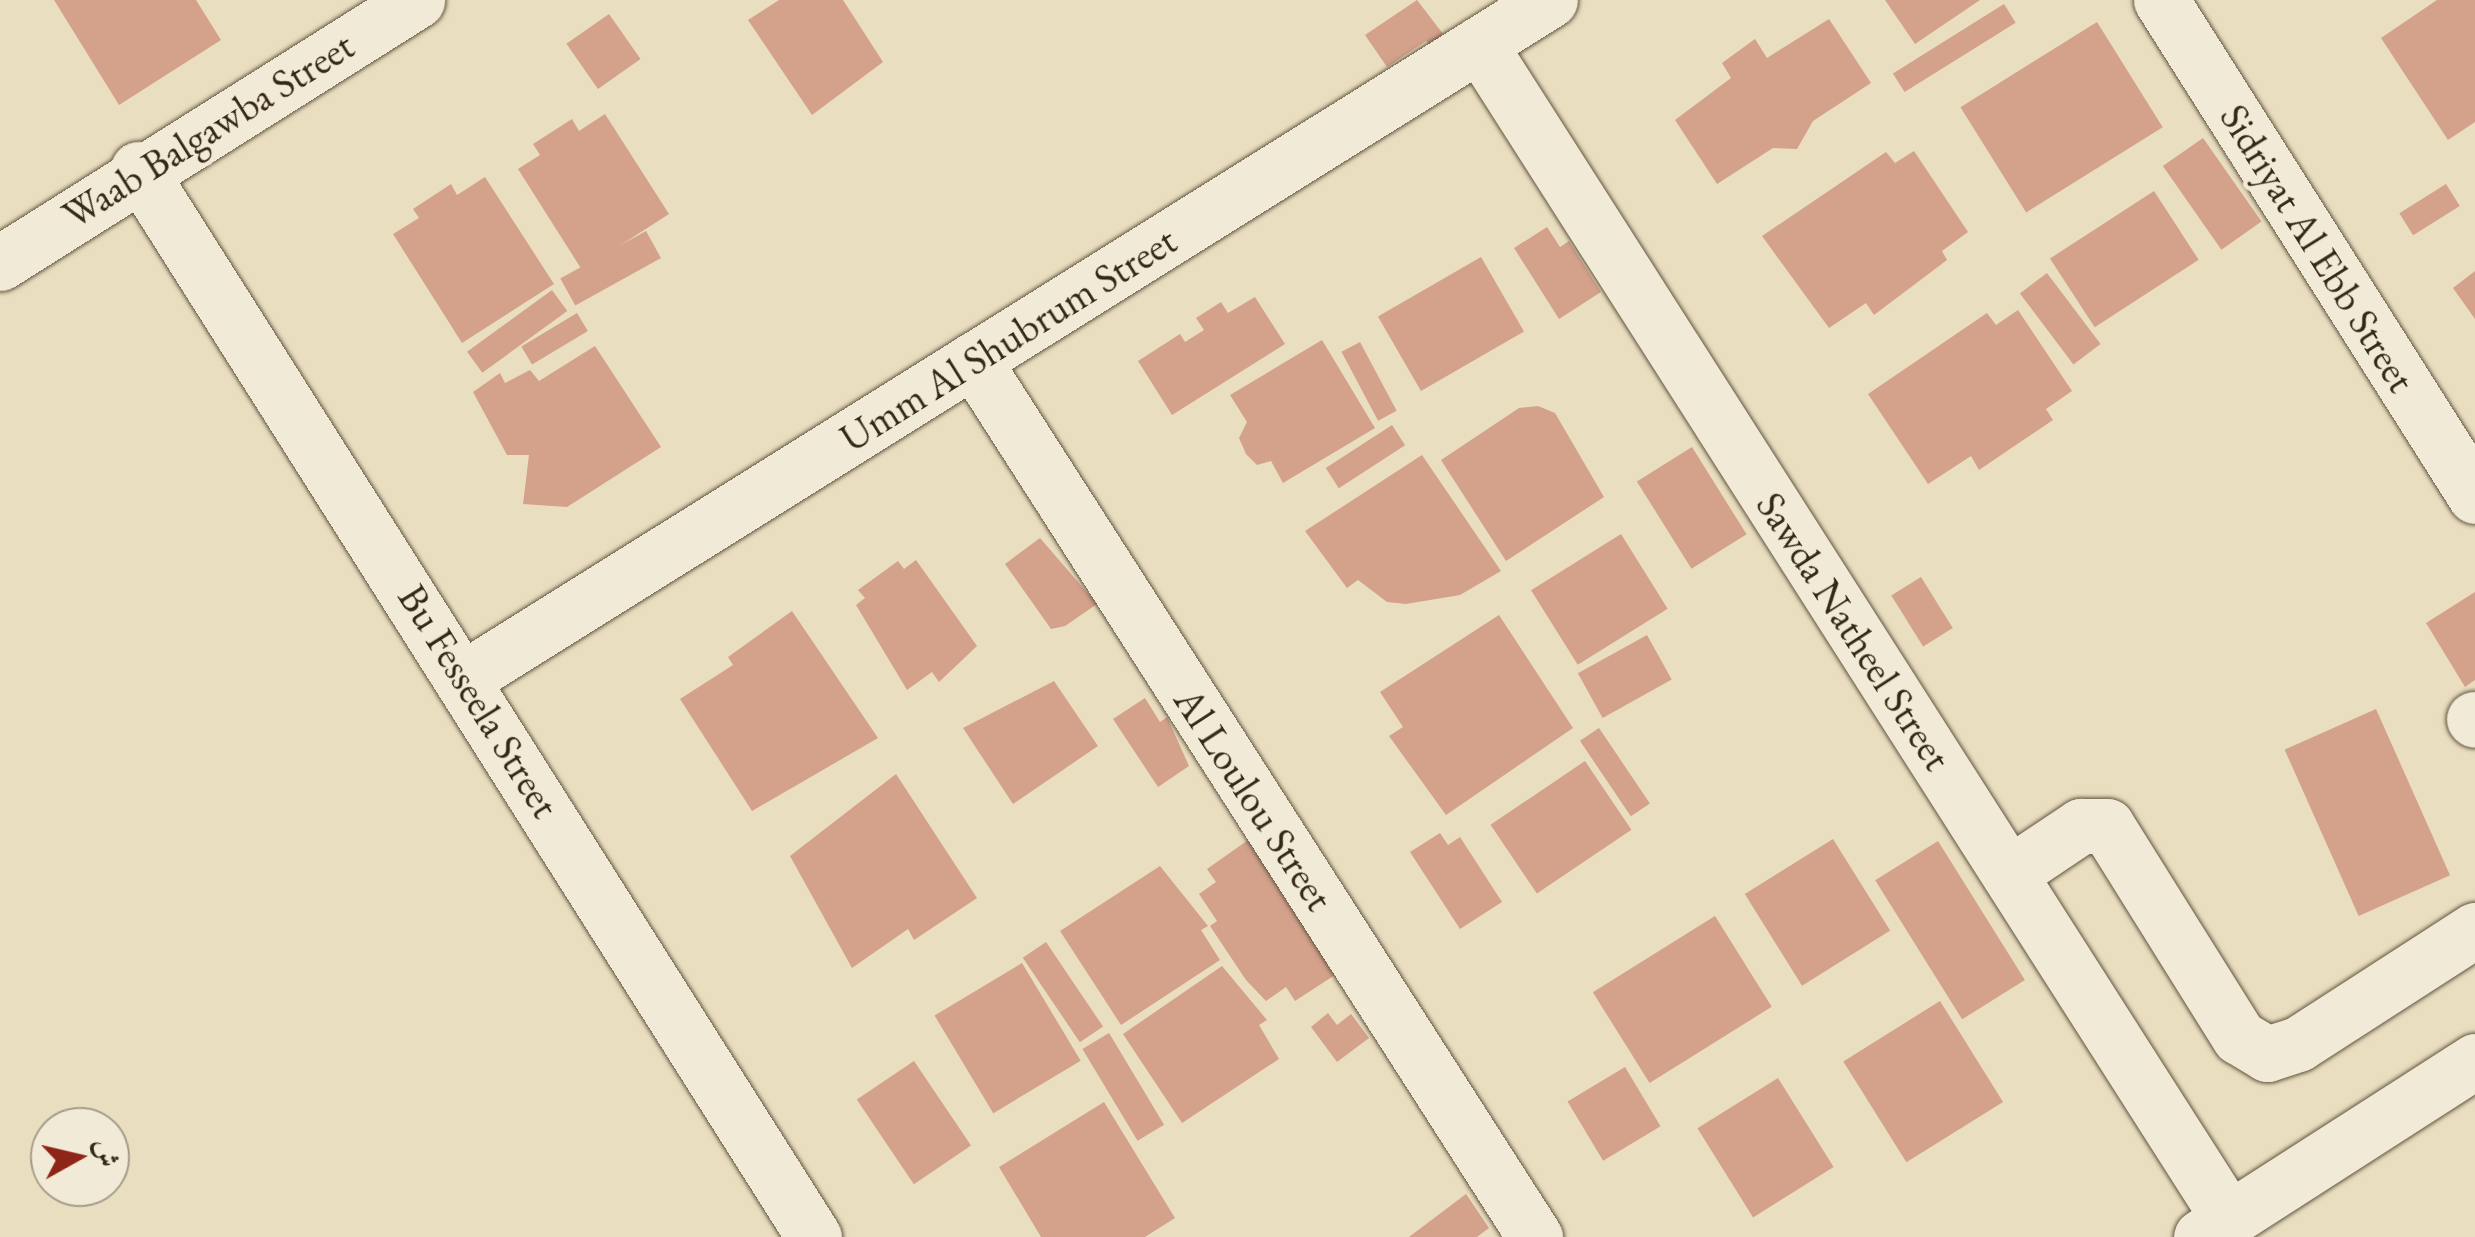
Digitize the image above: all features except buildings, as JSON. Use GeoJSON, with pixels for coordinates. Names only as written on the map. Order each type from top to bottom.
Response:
{"type":"FeatureCollection","features":[{"type":"Feature","properties":{"kind":"street","name":"Waab Balgawba Street"},"geometry":{"type":"LineString","coordinates":[[0,263],[138,170],[417,0]]}},
{"type":"Feature","properties":{"kind":"street","name":"Umm Al Shubrum Street"},"geometry":{"type":"LineString","coordinates":[[466,677],[1550,0]]}},
{"type":"Feature","properties":{"kind":"street","name":"Sidriyat Al Ebb Street"},"geometry":{"type":"LineString","coordinates":[[2160,0],[2475,496]]}},
{"type":"Feature","properties":{"kind":"street","name":"Sawda Natheel Street"},"geometry":{"type":"LineString","coordinates":[[1479,44],[2008,874],[2215,1228]]}},
{"type":"Feature","properties":{"kind":"street","name":"Bu Fesseela Street"},"geometry":{"type":"LineString","coordinates":[[138,170],[466,677],[814,1237]]}},
{"type":"Feature","properties":{"kind":"street","name":"Al Loulou Street"},"geometry":{"type":"LineString","coordinates":[[973,360],[1535,1237]]}},
{"type":"Feature","properties":{"kind":"street"},"geometry":{"type":"LineString","coordinates":[[2008,874],[2081,826],[2107,826],[2238,1037],[2266,1054],[2298,1044],[2475,930]]}},
{"type":"Feature","properties":{"kind":"street"},"geometry":{"type":"LineString","coordinates":[[2215,1228],[2475,1061]]}}]}
